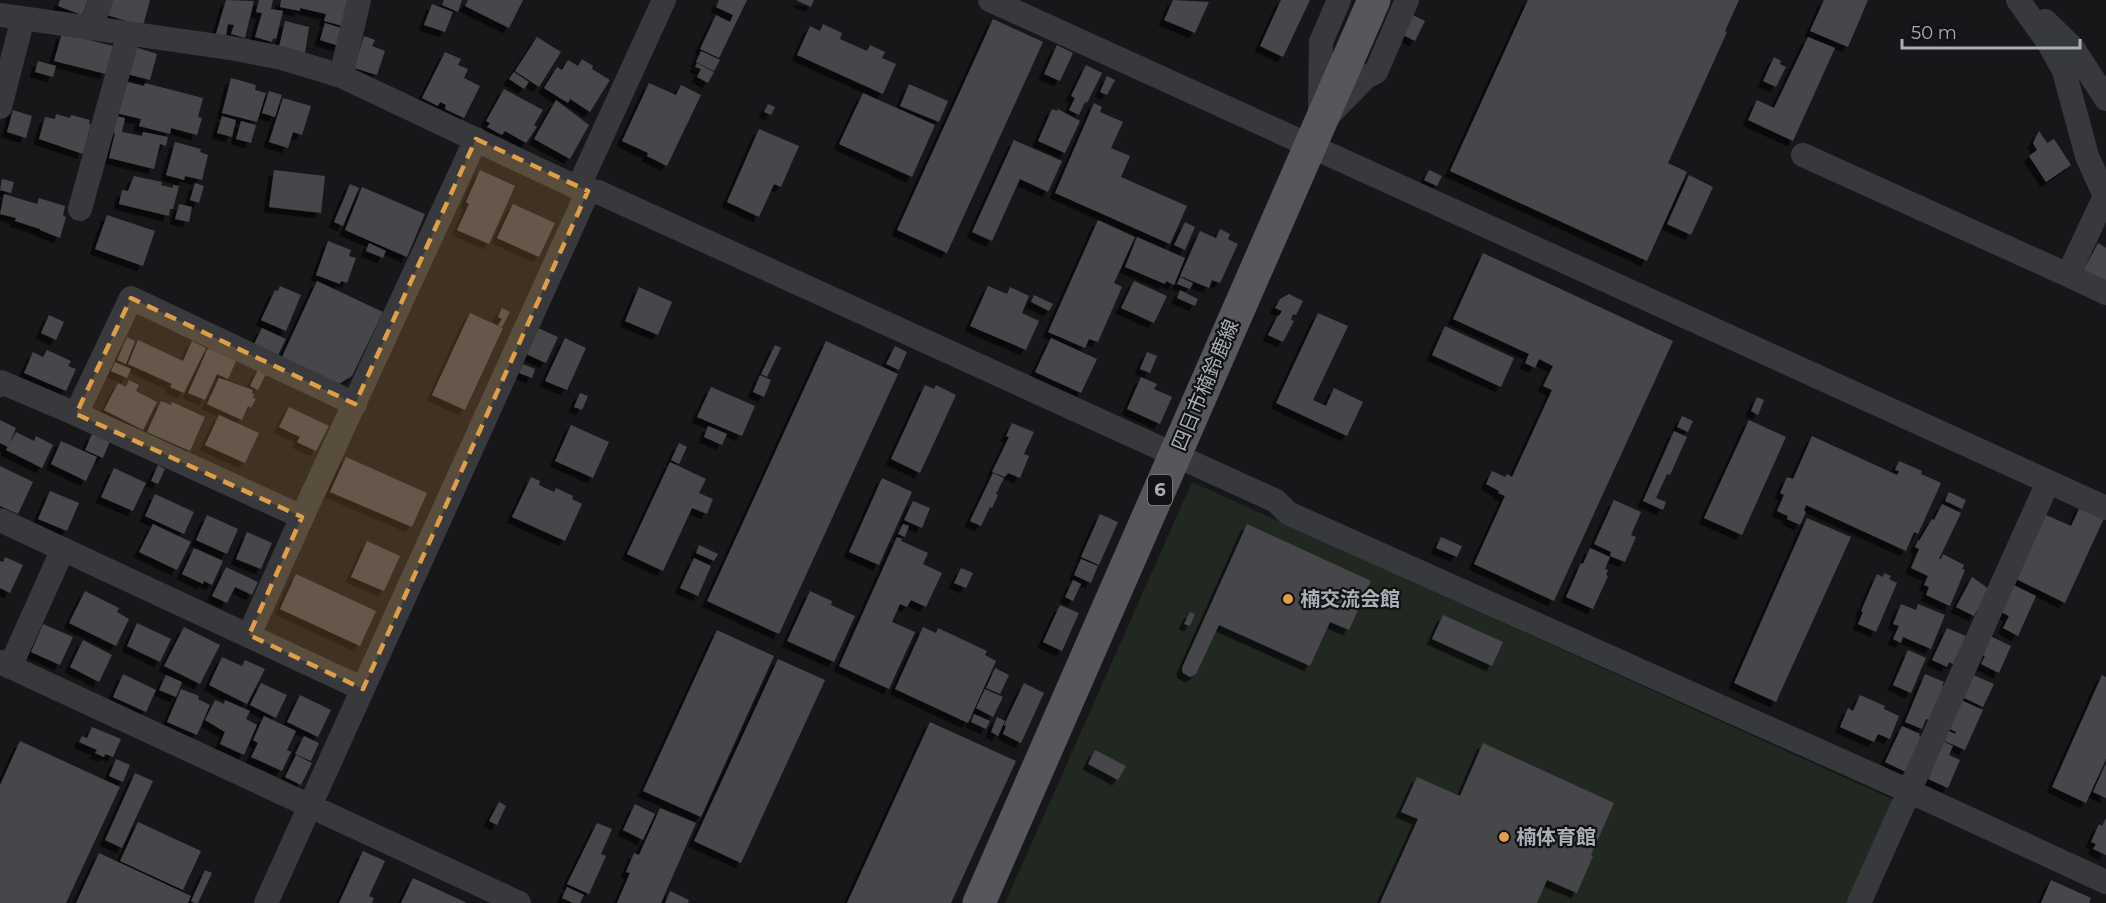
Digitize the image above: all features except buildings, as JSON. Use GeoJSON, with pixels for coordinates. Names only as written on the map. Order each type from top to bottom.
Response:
{"type":"FeatureCollection","features":[{"type":"Feature","properties":{"kind":"main road","name":"四日市楠鈴鹿線"},"geometry":{"type":"LineString","coordinates":[[979,903],[1374,0]]}},
{"type":"Feature","properties":{"kind":"street"},"geometry":{"type":"LineString","coordinates":[[91,27],[101,0]]}},
{"type":"Feature","properties":{"kind":"street"},"geometry":{"type":"LineString","coordinates":[[341,76],[359,0]]}},
{"type":"Feature","properties":{"kind":"street"},"geometry":{"type":"LineString","coordinates":[[266,903],[363,689],[583,189],[663,0]]}},
{"type":"Feature","properties":{"kind":"street"},"geometry":{"type":"LineString","coordinates":[[990,0],[1314,135],[2106,508]]}},
{"type":"Feature","properties":{"kind":"street"},"geometry":{"type":"LineString","coordinates":[[1314,135],[1321,42],[1339,0]]}},
{"type":"Feature","properties":{"kind":"street"},"geometry":{"type":"LineString","coordinates":[[1314,135],[1366,77],[1376,72],[1407,0]]}},
{"type":"Feature","properties":{"kind":"street"},"geometry":{"type":"LineString","coordinates":[[2020,0],[2073,48],[2106,99]]}},
{"type":"Feature","properties":{"kind":"street"},"geometry":{"type":"LineString","coordinates":[[2020,0],[2064,71],[2087,156],[2105,196],[2068,275]]}},
{"type":"Feature","properties":{"kind":"street"},"geometry":{"type":"LineString","coordinates":[[0,107],[12,17],[231,48],[282,58],[341,76],[583,189],[598,192],[1276,501],[1288,513],[1911,792],[2106,882]]}},
{"type":"Feature","properties":{"kind":"street"},"geometry":{"type":"LineString","coordinates":[[80,209],[129,33]]}},
{"type":"Feature","properties":{"kind":"street"},"geometry":{"type":"LineString","coordinates":[[249,635],[476,139]]}},
{"type":"Feature","properties":{"kind":"street"},"geometry":{"type":"LineString","coordinates":[[1803,155],[2106,293]]}},
{"type":"Feature","properties":{"kind":"street"},"geometry":{"type":"LineString","coordinates":[[76,414],[131,298],[355,404]]}},
{"type":"Feature","properties":{"kind":"street"},"geometry":{"type":"LineString","coordinates":[[0,385],[2,382],[76,414],[302,517]]}},
{"type":"Feature","properties":{"kind":"street"},"geometry":{"type":"LineString","coordinates":[[1860,903],[2048,482]]}},
{"type":"Feature","properties":{"kind":"street"},"geometry":{"type":"LineString","coordinates":[[0,520],[363,689]]}},
{"type":"Feature","properties":{"kind":"street"},"geometry":{"type":"LineString","coordinates":[[63,549],[5,665],[519,903]]}},
{"type":"Feature","properties":{"kind":"highlighted area"},"geometry":{"type":"Polygon","coordinates":[[[476,139],[588,191],[363,689],[249,635],[302,517],[76,414],[131,298],[355,404],[476,139]]]}},
{"type":"Feature","properties":{"kind":"shaded area"},"geometry":{"type":"Polygon","coordinates":[[[1192,482],[1894,800],[1847,903],[1005,903],[1192,482]]]}},
{"type":"Feature","properties":{"kind":"place","name":"楠交流会館"},"geometry":{"type":"Point","coordinates":[1288,599]}},
{"type":"Feature","properties":{"kind":"place","name":"楠体育館"},"geometry":{"type":"Point","coordinates":[1504,837]}}]}
